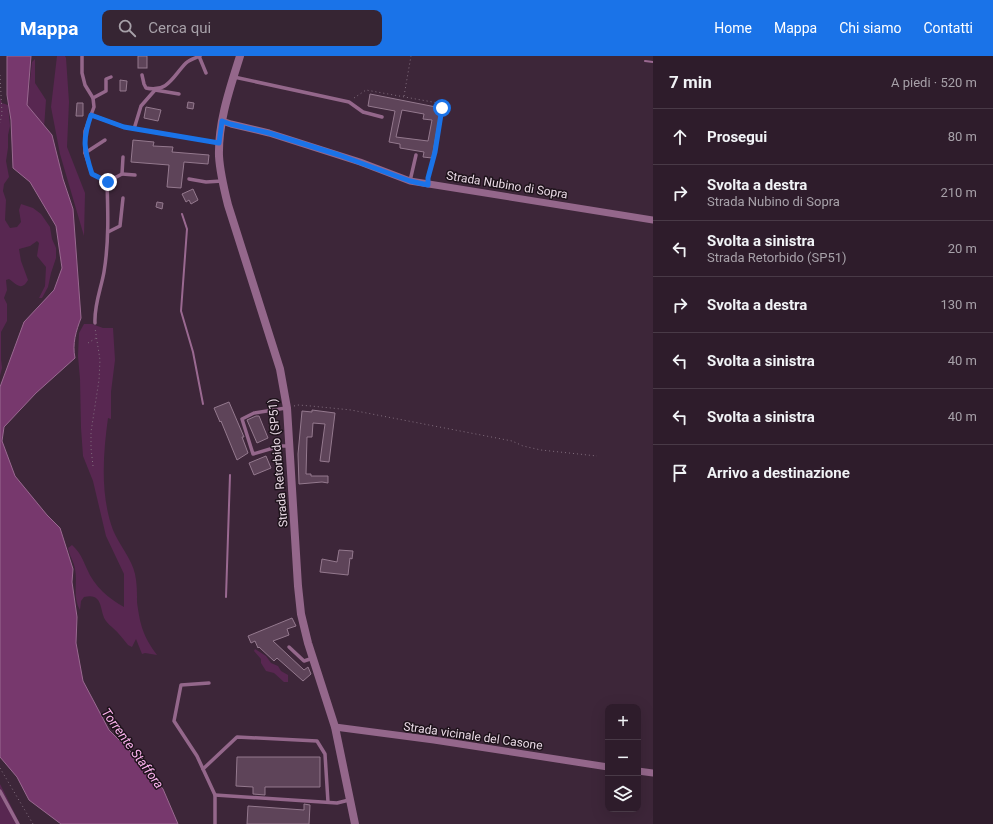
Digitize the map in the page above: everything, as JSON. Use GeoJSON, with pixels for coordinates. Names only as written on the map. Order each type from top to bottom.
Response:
{"type":"FeatureCollection","features":[{"type":"Feature","properties":{"kind":"street","name":"Strada Retorbido (SP51)"},"geometry":{"type":"LineString","coordinates":[[240,56],[222,121],[219,143],[222,181],[228,205],[280,370],[288,408],[298,586],[301,614],[312,658],[335,727],[355,824]]}},
{"type":"Feature","properties":{"kind":"street","name":"Strada Nubino di Sopra"},"geometry":{"type":"LineString","coordinates":[[222,121],[269,133],[353,160],[410,181],[653,220]]}},
{"type":"Feature","properties":{"kind":"street","name":"Strada vicinale del Casone"},"geometry":{"type":"LineString","coordinates":[[335,727],[434,740],[605,767]]}},
{"type":"Feature","properties":{"kind":"street"},"geometry":{"type":"LineString","coordinates":[[641,771],[653,773]]}},
{"type":"Feature","properties":{"kind":"lane"},"geometry":{"type":"LineString","coordinates":[[82,56],[82,73],[85,85],[93,98],[94,107],[85,131],[85,153],[92,174],[108,182]]}},
{"type":"Feature","properties":{"kind":"lane"},"geometry":{"type":"LineString","coordinates":[[134,129],[141,106],[155,90],[170,83],[187,62],[199,56],[206,73]]}},
{"type":"Feature","properties":{"kind":"lane"},"geometry":{"type":"LineString","coordinates":[[142,75],[146,88],[179,94]]}},
{"type":"Feature","properties":{"kind":"lane"},"geometry":{"type":"LineString","coordinates":[[93,98],[106,91],[106,79],[111,77]]}},
{"type":"Feature","properties":{"kind":"lane"},"geometry":{"type":"LineString","coordinates":[[234,77],[349,102],[363,112],[382,117]]}},
{"type":"Feature","properties":{"kind":"lane"},"geometry":{"type":"LineString","coordinates":[[91,115],[124,127],[219,143]]}},
{"type":"Feature","properties":{"kind":"lane"},"geometry":{"type":"LineString","coordinates":[[85,153],[106,140]]}},
{"type":"Feature","properties":{"kind":"lane"},"geometry":{"type":"LineString","coordinates":[[410,181],[416,155]]}},
{"type":"Feature","properties":{"kind":"lane"},"geometry":{"type":"LineString","coordinates":[[122,174],[123,157]]}},
{"type":"Feature","properties":{"kind":"lane"},"geometry":{"type":"LineString","coordinates":[[108,182],[122,174],[135,175]]}},
{"type":"Feature","properties":{"kind":"lane"},"geometry":{"type":"LineString","coordinates":[[189,179],[206,182],[222,181]]}},
{"type":"Feature","properties":{"kind":"lane"},"geometry":{"type":"LineString","coordinates":[[95,323],[96,305],[104,272],[108,232],[108,182]]}},
{"type":"Feature","properties":{"kind":"lane"},"geometry":{"type":"LineString","coordinates":[[108,232],[120,226],[123,198]]}},
{"type":"Feature","properties":{"kind":"lane"},"geometry":{"type":"LineString","coordinates":[[288,408],[254,413],[242,419],[253,454],[280,446],[291,446]]}},
{"type":"Feature","properties":{"kind":"lane"},"geometry":{"type":"LineString","coordinates":[[289,648],[304,660],[312,658]]}},
{"type":"Feature","properties":{"kind":"lane"},"geometry":{"type":"LineString","coordinates":[[209,684],[182,685],[174,721],[197,756],[215,795],[215,824]]}},
{"type":"Feature","properties":{"kind":"lane"},"geometry":{"type":"LineString","coordinates":[[203,769],[237,737],[317,741],[325,754],[328,802]]}},
{"type":"Feature","properties":{"kind":"lane"},"geometry":{"type":"LineString","coordinates":[[0,791],[17,823],[11,824]]}},
{"type":"Feature","properties":{"kind":"lane"},"geometry":{"type":"LineString","coordinates":[[215,795],[337,803],[350,800]]}},
{"type":"Feature","properties":{"kind":"path"},"geometry":{"type":"LineString","coordinates":[[404,96],[411,56]]}},
{"type":"Feature","properties":{"kind":"path"},"geometry":{"type":"LineString","coordinates":[[0,75],[2,114],[0,123]]}},
{"type":"Feature","properties":{"kind":"path"},"geometry":{"type":"LineString","coordinates":[[349,102],[366,90],[438,102],[442,108],[435,152],[428,178],[428,185]]}},
{"type":"Feature","properties":{"kind":"path"},"geometry":{"type":"LineString","coordinates":[[93,466],[91,432],[99,380],[100,360],[95,323]]}},
{"type":"Feature","properties":{"kind":"path"},"geometry":{"type":"LineString","coordinates":[[88,343],[96,337]]}},
{"type":"Feature","properties":{"kind":"path"},"geometry":{"type":"LineString","coordinates":[[288,408],[298,405],[351,410],[512,441],[523,446],[541,450],[597,456]]}},
{"type":"Feature","properties":{"kind":"path"},"geometry":{"type":"LineString","coordinates":[[0,768],[33,824]]}},
{"type":"Feature","properties":{"kind":"shaded area"},"geometry":{"type":"Polygon","coordinates":[[[7,56],[31,56],[27,105],[52,135],[63,179],[73,209],[81,318],[75,338],[75,358],[36,393],[4,427],[2,441],[15,476],[47,515],[60,528],[73,569],[72,582],[77,617],[76,643],[83,681],[109,730],[136,757],[163,789],[178,824],[61,824],[29,800],[17,777],[0,757],[0,387],[24,322],[54,290],[62,268],[56,226],[30,182],[13,168],[11,120],[7,95],[7,56]]]}},
{"type":"Feature","properties":{"kind":"shaded area"},"geometry":{"type":"Polygon","coordinates":[[[57,56],[65,56],[66,58],[69,102],[67,147],[85,193],[84,236],[60,154],[51,107],[57,56]]]}},
{"type":"Feature","properties":{"kind":"shaded area"},"geometry":{"type":"Polygon","coordinates":[[[35,59],[35,83],[46,100],[44,128],[27,127],[26,95],[29,89],[32,62],[35,59]]]}},
{"type":"Feature","properties":{"kind":"shaded area"},"geometry":{"type":"Polygon","coordinates":[[[0,97],[2,103],[8,105],[10,126],[6,161],[9,177],[4,184],[3,191],[6,200],[5,220],[10,228],[17,227],[21,222],[19,210],[21,204],[33,208],[41,214],[50,227],[52,239],[56,248],[56,258],[48,287],[42,298],[39,298],[45,286],[46,267],[37,256],[39,243],[37,241],[30,246],[19,249],[21,261],[28,280],[24,285],[19,286],[9,279],[6,280],[7,290],[4,298],[7,304],[7,321],[1,332],[2,368],[0,376],[0,97]]]}},
{"type":"Feature","properties":{"kind":"shaded area"},"geometry":{"type":"Polygon","coordinates":[[[84,324],[92,324],[103,328],[113,328],[115,360],[111,392],[111,419],[108,418],[105,446],[104,489],[113,530],[128,557],[135,574],[137,602],[141,624],[148,642],[157,655],[142,654],[136,639],[132,647],[128,645],[106,621],[100,603],[95,597],[84,597],[81,601],[80,610],[76,600],[76,574],[68,548],[72,545],[83,559],[90,575],[98,586],[108,596],[124,607],[124,574],[106,536],[93,481],[83,456],[78,356],[79,333],[84,324]]]}},
{"type":"Feature","properties":{"kind":"shaded area"},"geometry":{"type":"Polygon","coordinates":[[[255,649],[266,656],[271,663],[278,666],[281,671],[288,675],[288,682],[284,682],[274,673],[266,671],[261,663],[261,659],[254,651],[255,649]]]}},
{"type":"Feature","properties":{"kind":"shaded area"},"geometry":{"type":"Polygon","coordinates":[[[0,784],[20,824],[0,824],[0,784]]]}},
{"type":"Feature","properties":{"kind":"building"},"geometry":{"type":"Polygon","coordinates":[[[138,56],[147,56],[147,68],[138,68],[138,56]]]}},
{"type":"Feature","properties":{"kind":"building"},"geometry":{"type":"Polygon","coordinates":[[[120,80],[127,81],[126,91],[120,91],[120,80]]]}},
{"type":"Feature","properties":{"kind":"building"},"geometry":{"type":"Polygon","coordinates":[[[370,94],[441,108],[432,158],[423,157],[424,152],[400,148],[400,144],[389,142],[395,111],[368,106],[370,94]],[[402,110],[396,137],[428,141],[432,120],[423,119],[424,114],[402,110]]]}},
{"type":"Feature","properties":{"kind":"building"},"geometry":{"type":"Polygon","coordinates":[[[188,102],[194,103],[193,109],[187,108],[188,102]]]}},
{"type":"Feature","properties":{"kind":"building"},"geometry":{"type":"Polygon","coordinates":[[[77,103],[83,103],[83,116],[76,116],[77,103]]]}},
{"type":"Feature","properties":{"kind":"building"},"geometry":{"type":"Polygon","coordinates":[[[146,107],[161,110],[158,121],[144,118],[146,107]]]}},
{"type":"Feature","properties":{"kind":"building"},"geometry":{"type":"Polygon","coordinates":[[[133,140],[154,142],[153,146],[173,147],[172,152],[209,155],[208,164],[184,162],[181,188],[167,187],[169,165],[131,162],[133,140]]]}},
{"type":"Feature","properties":{"kind":"building"},"geometry":{"type":"Polygon","coordinates":[[[193,189],[198,200],[191,204],[189,200],[186,202],[182,194],[193,189]]]}},
{"type":"Feature","properties":{"kind":"building"},"geometry":{"type":"Polygon","coordinates":[[[157,202],[163,203],[162,209],[156,207],[157,202]]]}},
{"type":"Feature","properties":{"kind":"building"},"geometry":{"type":"Polygon","coordinates":[[[229,402],[244,437],[242,437],[248,453],[237,460],[214,408],[229,402]]]}},
{"type":"Feature","properties":{"kind":"building"},"geometry":{"type":"Polygon","coordinates":[[[312,410],[335,413],[329,462],[320,461],[325,424],[313,423],[312,437],[307,437],[306,474],[311,474],[311,476],[328,476],[328,483],[322,482],[299,484],[298,454],[302,411],[312,412],[312,410]]]}},
{"type":"Feature","properties":{"kind":"building"},"geometry":{"type":"Polygon","coordinates":[[[259,416],[268,438],[257,443],[247,420],[259,416]]]}},
{"type":"Feature","properties":{"kind":"building"},"geometry":{"type":"Polygon","coordinates":[[[266,456],[271,468],[254,475],[249,463],[266,456]]]}},
{"type":"Feature","properties":{"kind":"building"},"geometry":{"type":"Polygon","coordinates":[[[339,550],[353,551],[352,559],[350,558],[348,575],[320,572],[322,559],[337,562],[339,550]]]}},
{"type":"Feature","properties":{"kind":"building"},"geometry":{"type":"Polygon","coordinates":[[[292,618],[296,626],[287,629],[289,635],[273,641],[304,670],[308,667],[311,674],[303,681],[277,658],[274,661],[259,647],[258,648],[255,641],[251,643],[248,636],[292,618]]]}},
{"type":"Feature","properties":{"kind":"building"},"geometry":{"type":"Polygon","coordinates":[[[237,757],[320,757],[320,787],[265,787],[265,795],[253,794],[253,787],[236,786],[237,757]]]}},
{"type":"Feature","properties":{"kind":"building"},"geometry":{"type":"Polygon","coordinates":[[[304,804],[310,805],[309,824],[247,824],[248,806],[304,810],[304,804]]]}},
{"type":"Feature","properties":{"kind":"waterway"},"geometry":{"type":"LineString","coordinates":[[645,61],[653,62]]}},
{"type":"Feature","properties":{"kind":"waterway"},"geometry":{"type":"LineString","coordinates":[[182,214],[187,229],[181,311],[193,352],[203,404]]}},
{"type":"Feature","properties":{"kind":"waterway"},"geometry":{"type":"LineString","coordinates":[[226,597],[230,475]]}},
{"type":"Feature","properties":{"kind":"route"},"geometry":{"type":"LineString","coordinates":[[108,182],[92,174],[85,153],[85,131],[91,115],[124,127],[219,143],[222,121],[269,133],[360,162],[410,181],[428,185],[428,178],[435,152],[442,108]]}},
{"type":"Feature","properties":{"kind":"water label","name":"Torrente Staffora"},"geometry":{"type":"Point","coordinates":[133,748]}}]}
